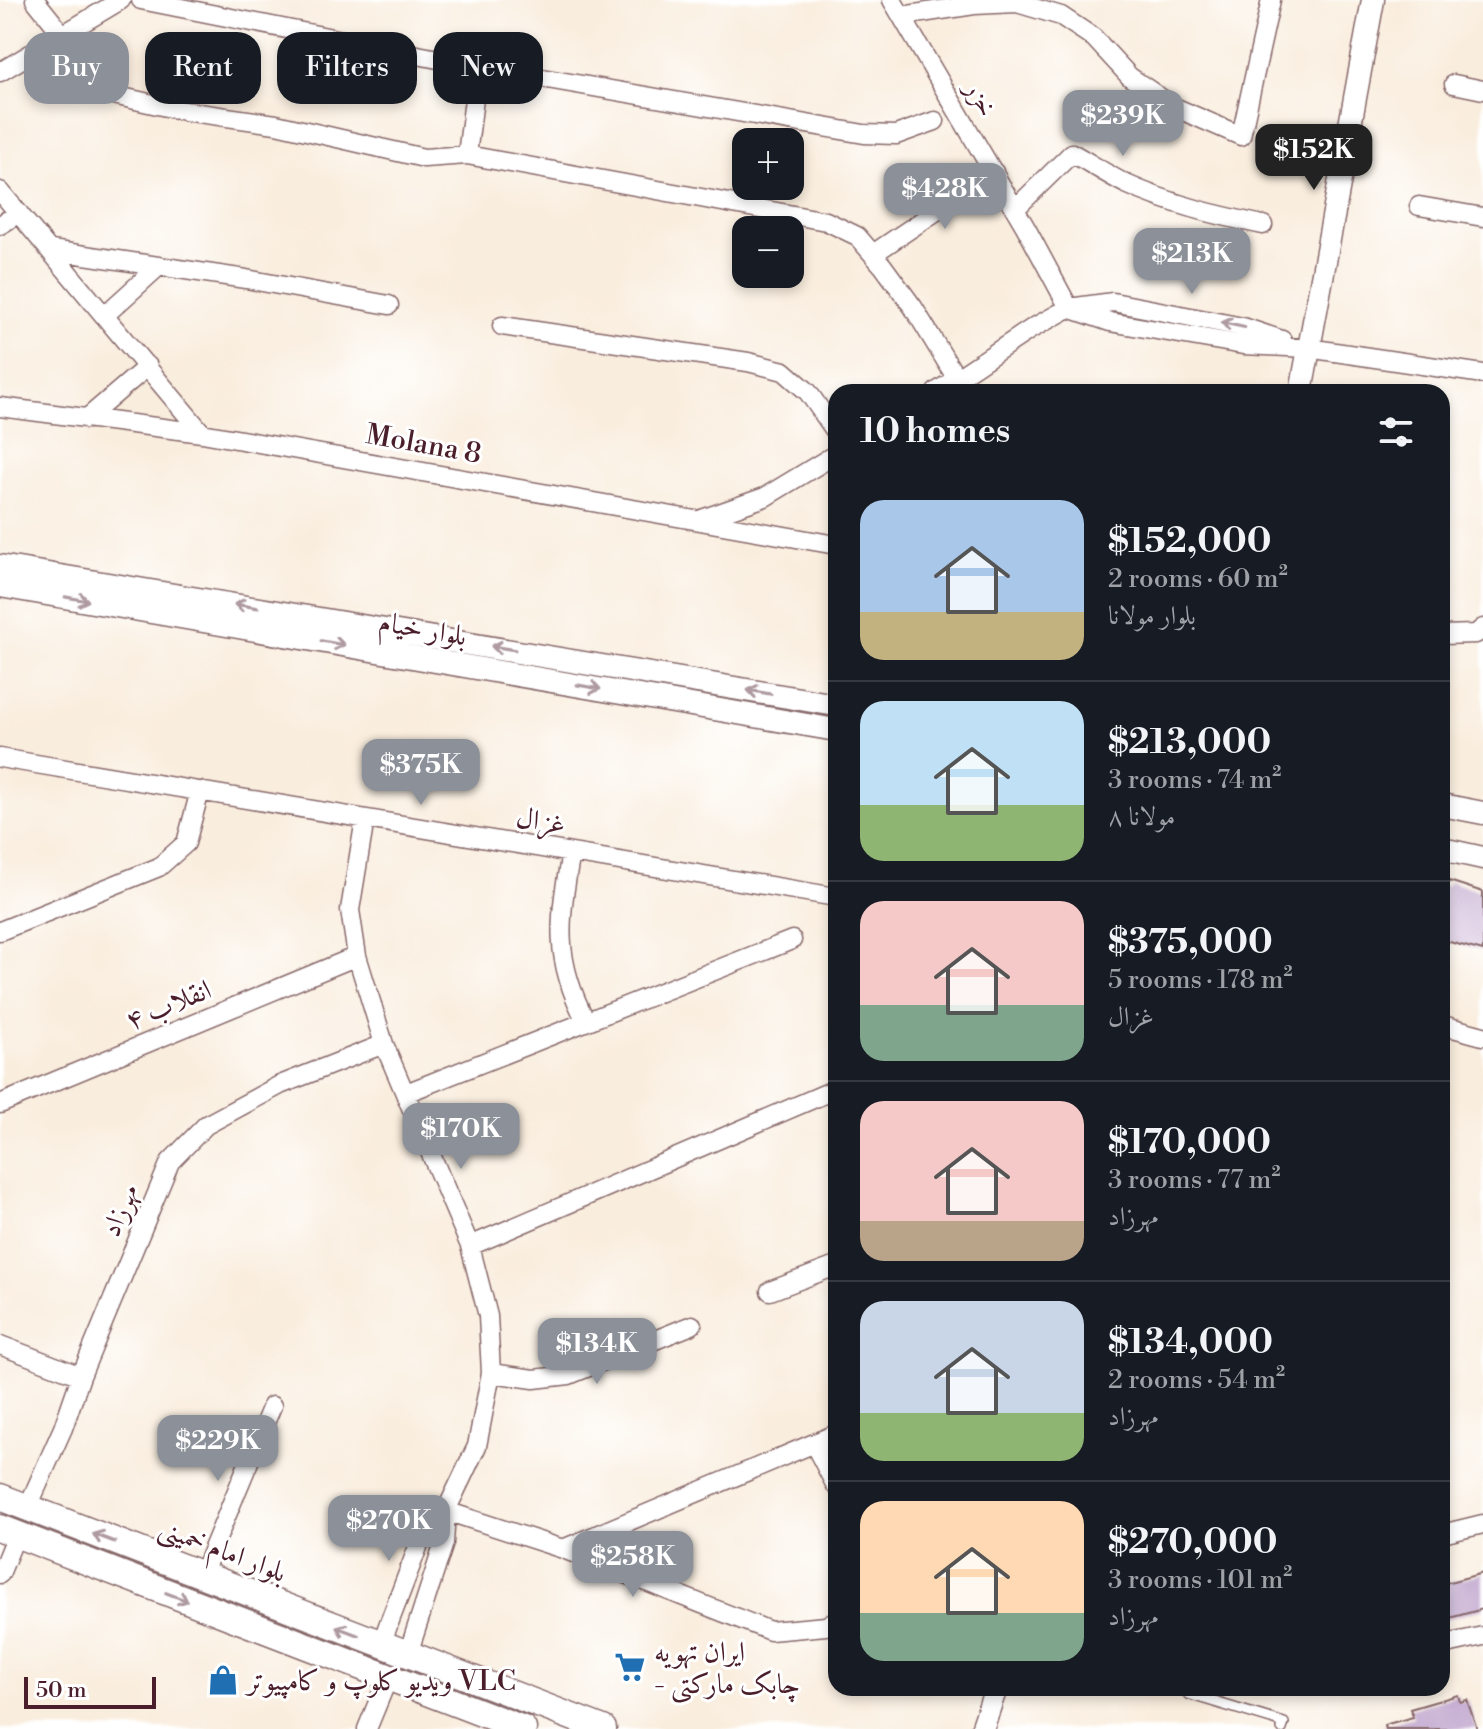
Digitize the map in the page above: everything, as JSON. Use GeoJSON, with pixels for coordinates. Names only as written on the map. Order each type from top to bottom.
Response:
{"type":"FeatureCollection","features":[{"type":"Feature","properties":{"kind":"main road","name":"بلوار امام خمینی"},"geometry":{"type":"LineString","coordinates":[[0,1497],[603,1729]]}},
{"type":"Feature","properties":{"kind":"main road"},"geometry":{"type":"LineString","coordinates":[[27,1509],[8,1531],[523,1729]]}},
{"type":"Feature","properties":{"kind":"street"},"geometry":{"type":"LineString","coordinates":[[35,0],[61,32]]}},
{"type":"Feature","properties":{"kind":"street"},"geometry":{"type":"LineString","coordinates":[[68,32],[121,0]]}},
{"type":"Feature","properties":{"kind":"street"},"geometry":{"type":"LineString","coordinates":[[141,0],[433,58]]}},
{"type":"Feature","properties":{"kind":"street"},"geometry":{"type":"LineString","coordinates":[[897,8],[1017,3],[1061,16],[1094,38],[1130,77],[1163,99],[1241,136],[1271,0]]}},
{"type":"Feature","properties":{"kind":"street"},"geometry":{"type":"LineString","coordinates":[[1302,384],[1373,0]]}},
{"type":"Feature","properties":{"kind":"street","name":"خزر"},"geometry":{"type":"LineString","coordinates":[[897,8],[994,172],[1069,308]]}},
{"type":"Feature","properties":{"kind":"street"},"geometry":{"type":"LineString","coordinates":[[0,72],[24,58]]}},
{"type":"Feature","properties":{"kind":"street"},"geometry":{"type":"LineString","coordinates":[[543,78],[864,134],[896,135],[935,121]]}},
{"type":"Feature","properties":{"kind":"street"},"geometry":{"type":"LineString","coordinates":[[1454,84],[1483,90]]}},
{"type":"Feature","properties":{"kind":"street"},"geometry":{"type":"LineString","coordinates":[[129,99],[184,111],[276,124],[424,158],[467,155],[826,221],[857,236],[873,254],[913,307],[957,379]]}},
{"type":"Feature","properties":{"kind":"street"},"geometry":{"type":"LineString","coordinates":[[467,155],[473,104]]}},
{"type":"Feature","properties":{"kind":"street"},"geometry":{"type":"LineString","coordinates":[[1015,209],[1072,153],[1125,183],[1162,198],[1208,213],[1263,225]]}},
{"type":"Feature","properties":{"kind":"street"},"geometry":{"type":"LineString","coordinates":[[873,254],[994,172]]}},
{"type":"Feature","properties":{"kind":"street"},"geometry":{"type":"LineString","coordinates":[[0,191],[202,433]]}},
{"type":"Feature","properties":{"kind":"street"},"geometry":{"type":"LineString","coordinates":[[1419,206],[1483,217]]}},
{"type":"Feature","properties":{"kind":"street"},"geometry":{"type":"LineString","coordinates":[[0,225],[19,213]]}},
{"type":"Feature","properties":{"kind":"street"},"geometry":{"type":"LineString","coordinates":[[51,250],[389,305]]}},
{"type":"Feature","properties":{"kind":"street"},"geometry":{"type":"LineString","coordinates":[[105,315],[159,266]]}},
{"type":"Feature","properties":{"kind":"street"},"geometry":{"type":"LineString","coordinates":[[949,384],[1031,329],[1069,308],[1110,322],[1243,345],[1308,348],[1483,374]]}},
{"type":"Feature","properties":{"kind":"street"},"geometry":{"type":"LineString","coordinates":[[502,326],[748,362],[784,371],[808,392],[828,421]]}},
{"type":"Feature","properties":{"kind":"street"},"geometry":{"type":"LineString","coordinates":[[86,419],[148,366]]}},
{"type":"Feature","properties":{"kind":"street","name":"Molana 8"},"geometry":{"type":"LineString","coordinates":[[0,407],[202,433],[828,544]]}},
{"type":"Feature","properties":{"kind":"street"},"geometry":{"type":"LineString","coordinates":[[700,520],[765,497],[828,459]]}},
{"type":"Feature","properties":{"kind":"street","name":"بلوار خیام"},"geometry":{"type":"LineString","coordinates":[[0,566],[828,704]]}},
{"type":"Feature","properties":{"kind":"street","name":"بلوار خیام"},"geometry":{"type":"LineString","coordinates":[[0,586],[828,729]]}},
{"type":"Feature","properties":{"kind":"street"},"geometry":{"type":"LineString","coordinates":[[1450,635],[1476,634],[1483,628]]}},
{"type":"Feature","properties":{"kind":"street","name":"غزال"},"geometry":{"type":"LineString","coordinates":[[0,758],[828,896]]}},
{"type":"Feature","properties":{"kind":"street"},"geometry":{"type":"LineString","coordinates":[[0,931],[159,867],[186,843],[200,791]]}},
{"type":"Feature","properties":{"kind":"street"},"geometry":{"type":"LineString","coordinates":[[1450,807],[1483,813]]}},
{"type":"Feature","properties":{"kind":"street"},"geometry":{"type":"LineString","coordinates":[[365,819],[350,910],[357,956],[384,1044],[470,1246],[488,1316],[491,1373],[477,1446],[446,1511],[421,1539],[381,1644]]}},
{"type":"Feature","properties":{"kind":"street"},"geometry":{"type":"LineString","coordinates":[[1450,851],[1483,858]]}},
{"type":"Feature","properties":{"kind":"street"},"geometry":{"type":"LineString","coordinates":[[571,853],[562,904],[560,950],[571,993],[586,1021]]}},
{"type":"Feature","properties":{"kind":"street"},"geometry":{"type":"LineString","coordinates":[[406,1093],[792,940]]}},
{"type":"Feature","properties":{"kind":"street","name":"انقلاب ۴"},"geometry":{"type":"LineString","coordinates":[[0,1104],[357,956]]}},
{"type":"Feature","properties":{"kind":"street"},"geometry":{"type":"LineString","coordinates":[[1450,1027],[1483,1036]]}},
{"type":"Feature","properties":{"kind":"street","name":"مهرزاد"},"geometry":{"type":"LineString","coordinates":[[27,1509],[63,1428],[81,1376],[170,1162],[206,1125],[280,1085],[384,1044]]}},
{"type":"Feature","properties":{"kind":"street"},"geometry":{"type":"LineString","coordinates":[[470,1246],[828,1092]]}},
{"type":"Feature","properties":{"kind":"street"},"geometry":{"type":"LineString","coordinates":[[770,1291],[828,1269]]}},
{"type":"Feature","properties":{"kind":"street"},"geometry":{"type":"LineString","coordinates":[[491,1373],[534,1379],[569,1375],[692,1325]]}},
{"type":"Feature","properties":{"kind":"street"},"geometry":{"type":"LineString","coordinates":[[0,1345],[81,1376]]}},
{"type":"Feature","properties":{"kind":"street"},"geometry":{"type":"LineString","coordinates":[[202,1575],[272,1406]]}},
{"type":"Feature","properties":{"kind":"street"},"geometry":{"type":"LineString","coordinates":[[563,1549],[828,1438]]}},
{"type":"Feature","properties":{"kind":"street"},"geometry":{"type":"LineString","coordinates":[[814,1444],[828,1471]]}},
{"type":"Feature","properties":{"kind":"street"},"geometry":{"type":"LineString","coordinates":[[446,1511],[563,1549],[770,1631],[828,1625]]}},
{"type":"Feature","properties":{"kind":"street"},"geometry":{"type":"LineString","coordinates":[[408,1654],[444,1543],[446,1511]]}},
{"type":"Feature","properties":{"kind":"street"},"geometry":{"type":"LineString","coordinates":[[1450,1532],[1483,1524]]}},
{"type":"Feature","properties":{"kind":"street"},"geometry":{"type":"LineString","coordinates":[[0,1574],[8,1531]]}},
{"type":"Feature","properties":{"kind":"street"},"geometry":{"type":"LineString","coordinates":[[1450,1643],[1483,1636]]}},
{"type":"Feature","properties":{"kind":"street"},"geometry":{"type":"LineString","coordinates":[[367,1729],[388,1678]]}},
{"type":"Feature","properties":{"kind":"street"},"geometry":{"type":"LineString","coordinates":[[982,1727],[993,1696]]}},
{"type":"Feature","properties":{"kind":"lane"},"geometry":{"type":"LineString","coordinates":[[1195,1696],[1284,1723],[1282,1729]]}},
{"type":"Feature","properties":{"kind":"building"},"geometry":{"type":"Polygon","coordinates":[[[1450,881],[1483,892],[1483,951],[1450,942],[1450,881]]]}},
{"type":"Feature","properties":{"kind":"building"},"geometry":{"type":"Polygon","coordinates":[[[1483,1573],[1483,1609],[1450,1618],[1450,1582],[1483,1573]]]}},
{"type":"Feature","properties":{"kind":"building"},"geometry":{"type":"Polygon","coordinates":[[[1458,1695],[1460,1702],[1467,1700],[1477,1729],[1385,1729],[1384,1725],[1413,1717],[1410,1709],[1458,1695]]]}},
{"type":"Feature","properties":{"kind":"place","name":"ایران تهویه - چابک مارکتی"},"geometry":{"type":"Point","coordinates":[630,1667]}},
{"type":"Feature","properties":{"kind":"place","name":"ویدیو کلوپ و کامپیوتر VLC"},"geometry":{"type":"Point","coordinates":[223,1680]}}]}
